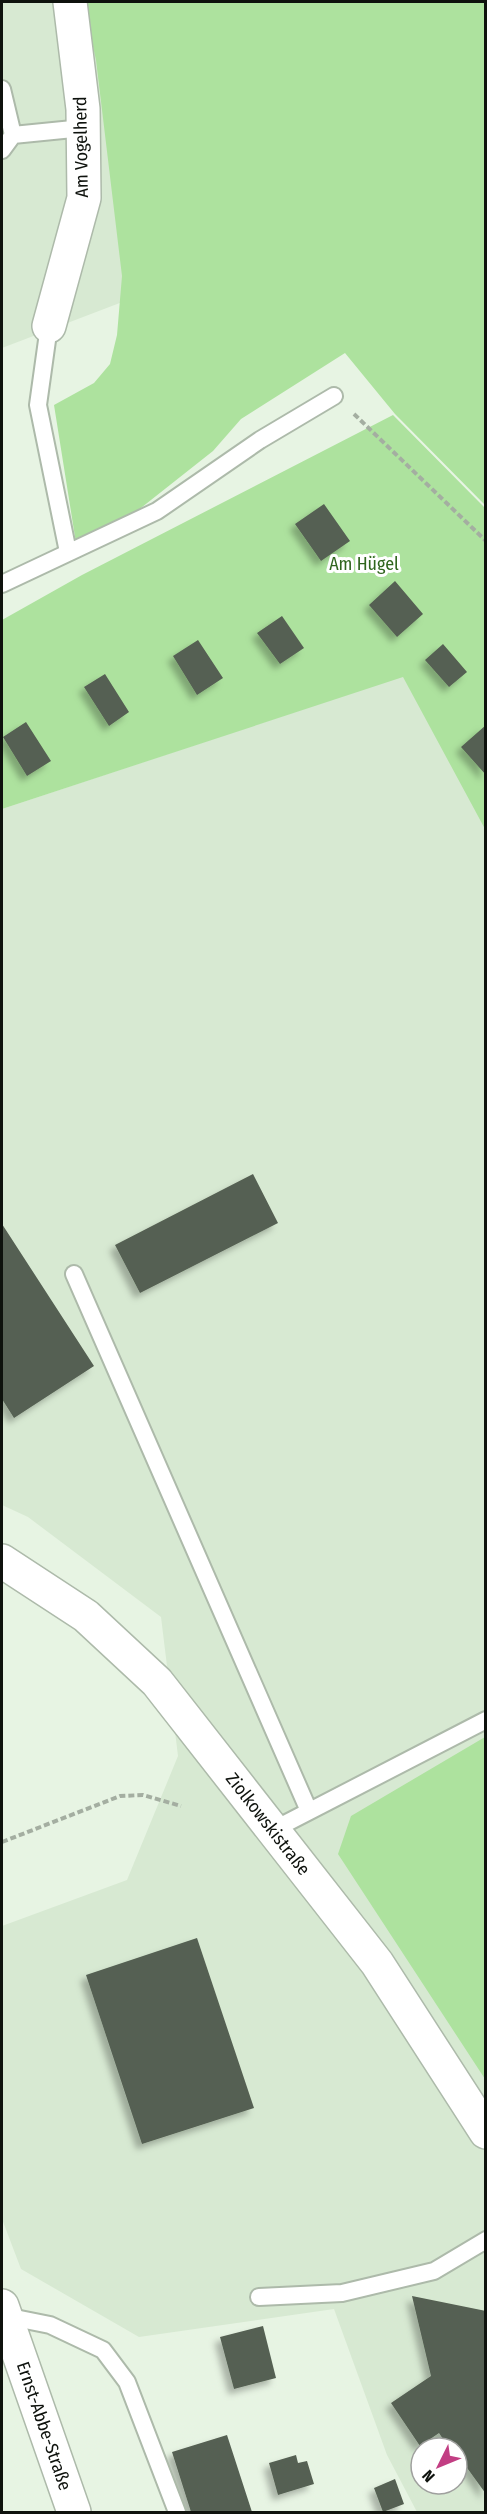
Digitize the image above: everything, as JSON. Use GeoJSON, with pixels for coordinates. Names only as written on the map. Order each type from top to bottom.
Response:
{"type":"FeatureCollection","features":[{"type":"Feature","properties":{"kind":"street","name":"Am Vogelherd"},"geometry":{"type":"LineString","coordinates":[[49,326],[84,198],[83,109],[70,2]]}},
{"type":"Feature","properties":{"kind":"street","name":"Ziolkowskistraße"},"geometry":{"type":"LineString","coordinates":[[2,1561],[86,1616],[157,1682],[377,1963],[486,2132]]}},
{"type":"Feature","properties":{"kind":"street","name":"Ernst-Abbe-Straße"},"geometry":{"type":"LineString","coordinates":[[3,2311],[74,2512]]}},
{"type":"Feature","properties":{"kind":"lane"},"geometry":{"type":"LineString","coordinates":[[2,89],[13,135]]}},
{"type":"Feature","properties":{"kind":"lane"},"geometry":{"type":"LineString","coordinates":[[2,150],[13,135],[83,128]]}},
{"type":"Feature","properties":{"kind":"lane"},"geometry":{"type":"LineString","coordinates":[[49,326],[38,405],[68,552]]}},
{"type":"Feature","properties":{"kind":"lane"},"geometry":{"type":"LineString","coordinates":[[2,584],[157,511],[260,440],[334,396]]}},
{"type":"Feature","properties":{"kind":"lane"},"geometry":{"type":"LineString","coordinates":[[74,1274],[309,1811]]}},
{"type":"Feature","properties":{"kind":"lane"},"geometry":{"type":"LineString","coordinates":[[273,1830],[486,1720]]}},
{"type":"Feature","properties":{"kind":"lane"},"geometry":{"type":"LineString","coordinates":[[259,2297],[342,2293],[434,2271],[486,2240]]}},
{"type":"Feature","properties":{"kind":"lane"},"geometry":{"type":"LineString","coordinates":[[3,2311],[50,2325],[103,2350],[127,2382],[177,2512]]}},
{"type":"Feature","properties":{"kind":"path"},"geometry":{"type":"LineString","coordinates":[[334,396],[398,454],[486,541]]}},
{"type":"Feature","properties":{"kind":"path"},"geometry":{"type":"LineString","coordinates":[[2,1842],[120,1796],[143,1795],[181,1806]]}},
{"type":"Feature","properties":{"kind":"shaded area"},"geometry":{"type":"Polygon","coordinates":[[[2,2],[116,2],[193,275],[2,348],[2,2]]]}},
{"type":"Feature","properties":{"kind":"shaded area"},"geometry":{"type":"Polygon","coordinates":[[[403,676],[486,829],[485,2512],[417,2512],[387,2455],[334,2309],[139,2337],[21,2269],[2,2219],[2,1926],[127,1880],[178,1756],[161,1617],[28,1517],[2,1505],[2,809],[403,676]]]}},
{"type":"Feature","properties":{"kind":"green space"},"geometry":{"type":"Polygon","coordinates":[[[83,2],[485,2],[485,505],[395,414],[345,353],[241,419],[213,451],[113,530],[76,543],[54,405],[94,383],[110,364],[117,335],[122,276],[96,60],[83,2]]]}},
{"type":"Feature","properties":{"kind":"green space","name":"Am Hügel"},"geometry":{"type":"Polygon","coordinates":[[[393,415],[485,508],[485,829],[403,677],[2,809],[2,620],[82,575],[393,415]]]}},
{"type":"Feature","properties":{"kind":"green space"},"geometry":{"type":"Polygon","coordinates":[[[485,1737],[485,2079],[338,1854],[351,1816],[485,1737]]]}},
{"type":"Feature","properties":{"kind":"building"},"geometry":{"type":"Polygon","coordinates":[[[324,504],[350,541],[321,561],[295,524],[324,504]]]}},
{"type":"Feature","properties":{"kind":"building"},"geometry":{"type":"Polygon","coordinates":[[[395,581],[423,614],[397,637],[369,605],[395,581]]]}},
{"type":"Feature","properties":{"kind":"building"},"geometry":{"type":"Polygon","coordinates":[[[282,616],[304,648],[280,664],[257,633],[282,616]]]}},
{"type":"Feature","properties":{"kind":"building"},"geometry":{"type":"Polygon","coordinates":[[[198,640],[223,678],[197,695],[173,656],[198,640]]]}},
{"type":"Feature","properties":{"kind":"building"},"geometry":{"type":"Polygon","coordinates":[[[443,644],[467,672],[449,687],[425,660],[443,644]]]}},
{"type":"Feature","properties":{"kind":"building"},"geometry":{"type":"Polygon","coordinates":[[[105,674],[129,712],[109,726],[84,687],[105,674]]]}},
{"type":"Feature","properties":{"kind":"building"},"geometry":{"type":"Polygon","coordinates":[[[26,722],[51,761],[27,776],[3,737],[26,722]]]}},
{"type":"Feature","properties":{"kind":"building"},"geometry":{"type":"Polygon","coordinates":[[[486,725],[486,775],[461,747],[486,725]]]}},
{"type":"Feature","properties":{"kind":"building"},"geometry":{"type":"Polygon","coordinates":[[[253,1174],[278,1223],[140,1293],[115,1245],[253,1174]]]}},
{"type":"Feature","properties":{"kind":"building"},"geometry":{"type":"Polygon","coordinates":[[[2,1224],[94,1366],[14,1418],[2,1399],[2,1224]]]}},
{"type":"Feature","properties":{"kind":"building"},"geometry":{"type":"Polygon","coordinates":[[[197,1938],[254,2108],[142,2144],[86,1975],[197,1938]]]}},
{"type":"Feature","properties":{"kind":"building"},"geometry":{"type":"Polygon","coordinates":[[[412,2296],[486,2311],[486,2494],[469,2471],[469,2436],[441,2436],[439,2433],[435,2436],[413,2436],[391,2403],[431,2376],[412,2296]]]}},
{"type":"Feature","properties":{"kind":"building"},"geometry":{"type":"Polygon","coordinates":[[[263,2326],[276,2378],[234,2389],[220,2337],[263,2326]]]}},
{"type":"Feature","properties":{"kind":"building"},"geometry":{"type":"Polygon","coordinates":[[[227,2435],[252,2512],[191,2512],[172,2452],[227,2435]]]}},
{"type":"Feature","properties":{"kind":"building"},"geometry":{"type":"Polygon","coordinates":[[[296,2455],[298,2463],[307,2461],[314,2484],[278,2495],[269,2463],[296,2455]]]}},
{"type":"Feature","properties":{"kind":"building"},"geometry":{"type":"Polygon","coordinates":[[[395,2479],[404,2504],[383,2512],[374,2488],[395,2479]]]}}]}
